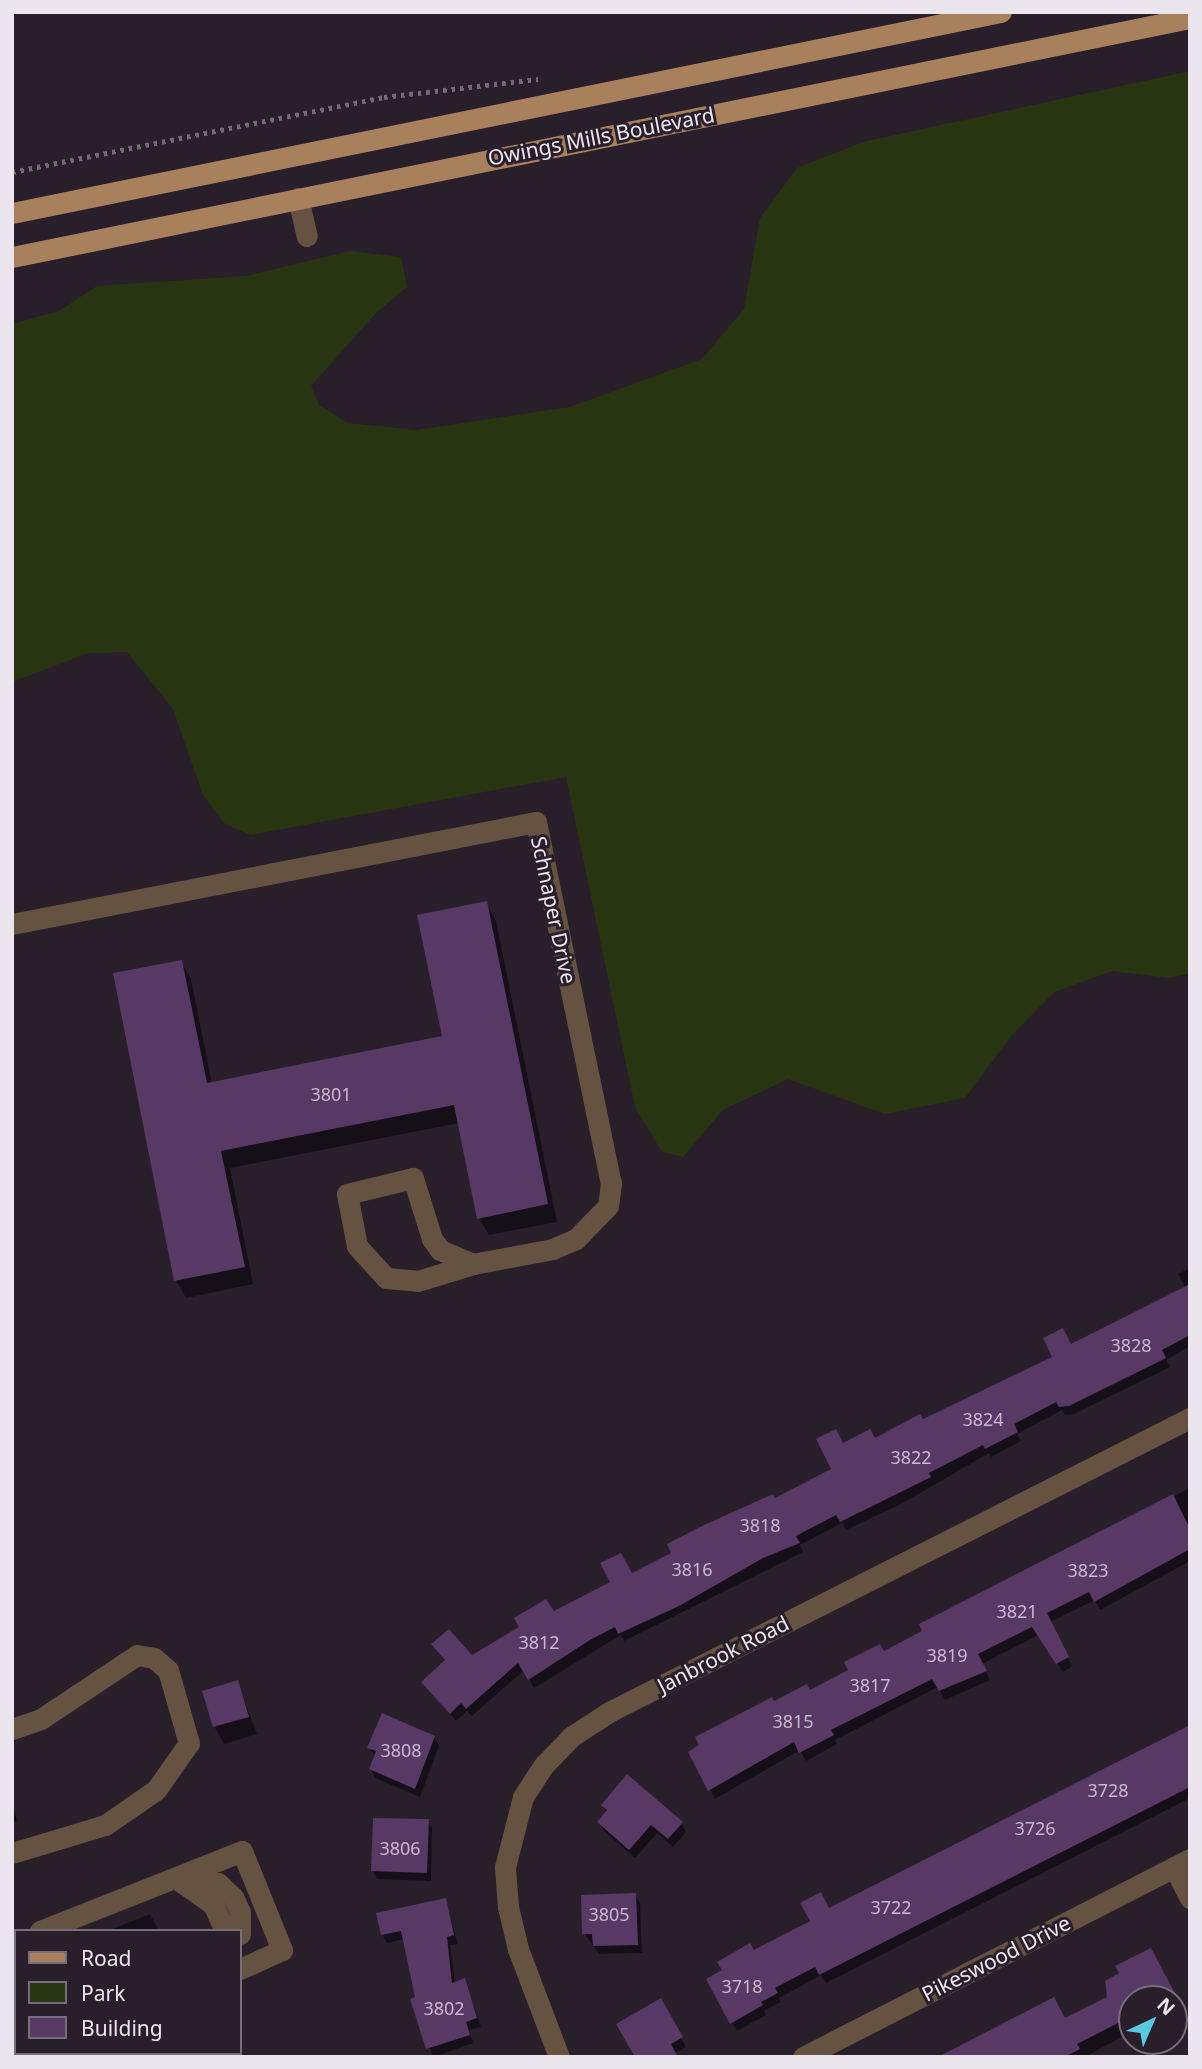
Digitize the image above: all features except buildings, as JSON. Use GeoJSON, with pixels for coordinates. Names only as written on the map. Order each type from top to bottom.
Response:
{"type":"FeatureCollection","features":[{"type":"Feature","properties":{"kind":"main road","name":"Owings Mills Boulevard"},"geometry":{"type":"LineString","coordinates":[[12,213],[922,20],[1001,12]]}},
{"type":"Feature","properties":{"kind":"main road","name":"Owings Mills Boulevard"},"geometry":{"type":"LineString","coordinates":[[12,257],[1190,18]]}},
{"type":"Feature","properties":{"kind":"street"},"geometry":{"type":"LineString","coordinates":[[298,198],[307,236]]}},
{"type":"Feature","properties":{"kind":"street","name":"Schnaper Drive"},"geometry":{"type":"LineString","coordinates":[[12,924],[536,822],[611,1183],[608,1206],[576,1239],[554,1249],[472,1264],[418,1281],[386,1278],[357,1246],[346,1194],[413,1178],[432,1239],[440,1250],[472,1264]]}},
{"type":"Feature","properties":{"kind":"street","name":"Janbrook Road"},"geometry":{"type":"LineString","coordinates":[[559,2057],[540,2017],[518,1949],[508,1907],[505,1867],[523,1797],[544,1765],[572,1736],[623,1704],[1190,1418]]}},
{"type":"Feature","properties":{"kind":"street"},"geometry":{"type":"LineString","coordinates":[[12,1729],[41,1720],[137,1655],[154,1658],[168,1670],[189,1743],[156,1790],[105,1825],[12,1853]]}},
{"type":"Feature","properties":{"kind":"street"},"geometry":{"type":"LineString","coordinates":[[45,1929],[242,1851],[282,1950],[242,1968]]}},
{"type":"Feature","properties":{"kind":"street"},"geometry":{"type":"LineString","coordinates":[[1182,1863],[1190,1898]]}},
{"type":"Feature","properties":{"kind":"street","name":"Pikeswood Drive"},"geometry":{"type":"LineString","coordinates":[[803,2057],[1182,1863]]}},
{"type":"Feature","properties":{"kind":"street"},"geometry":{"type":"LineString","coordinates":[[174,1878],[213,1904],[224,1929]]}},
{"type":"Feature","properties":{"kind":"street"},"geometry":{"type":"LineString","coordinates":[[174,1878],[218,1883],[233,1897],[240,1912],[240,1929]]}},
{"type":"Feature","properties":{"kind":"path"},"geometry":{"type":"LineString","coordinates":[[12,173],[384,97],[551,76]]}},
{"type":"Feature","properties":{"kind":"green space"},"geometry":{"type":"Polygon","coordinates":[[[1190,71],[1190,973],[1169,978],[1112,971],[1054,992],[1011,1036],[965,1098],[885,1114],[788,1079],[723,1110],[683,1157],[662,1152],[635,1107],[566,777],[250,835],[224,823],[203,795],[173,709],[127,652],[88,653],[12,682],[12,324],[59,311],[97,286],[246,276],[350,251],[401,257],[407,287],[376,313],[311,386],[319,405],[348,423],[416,430],[570,407],[702,359],[744,309],[760,218],[797,168],[863,142],[1190,71]]]}}]}
